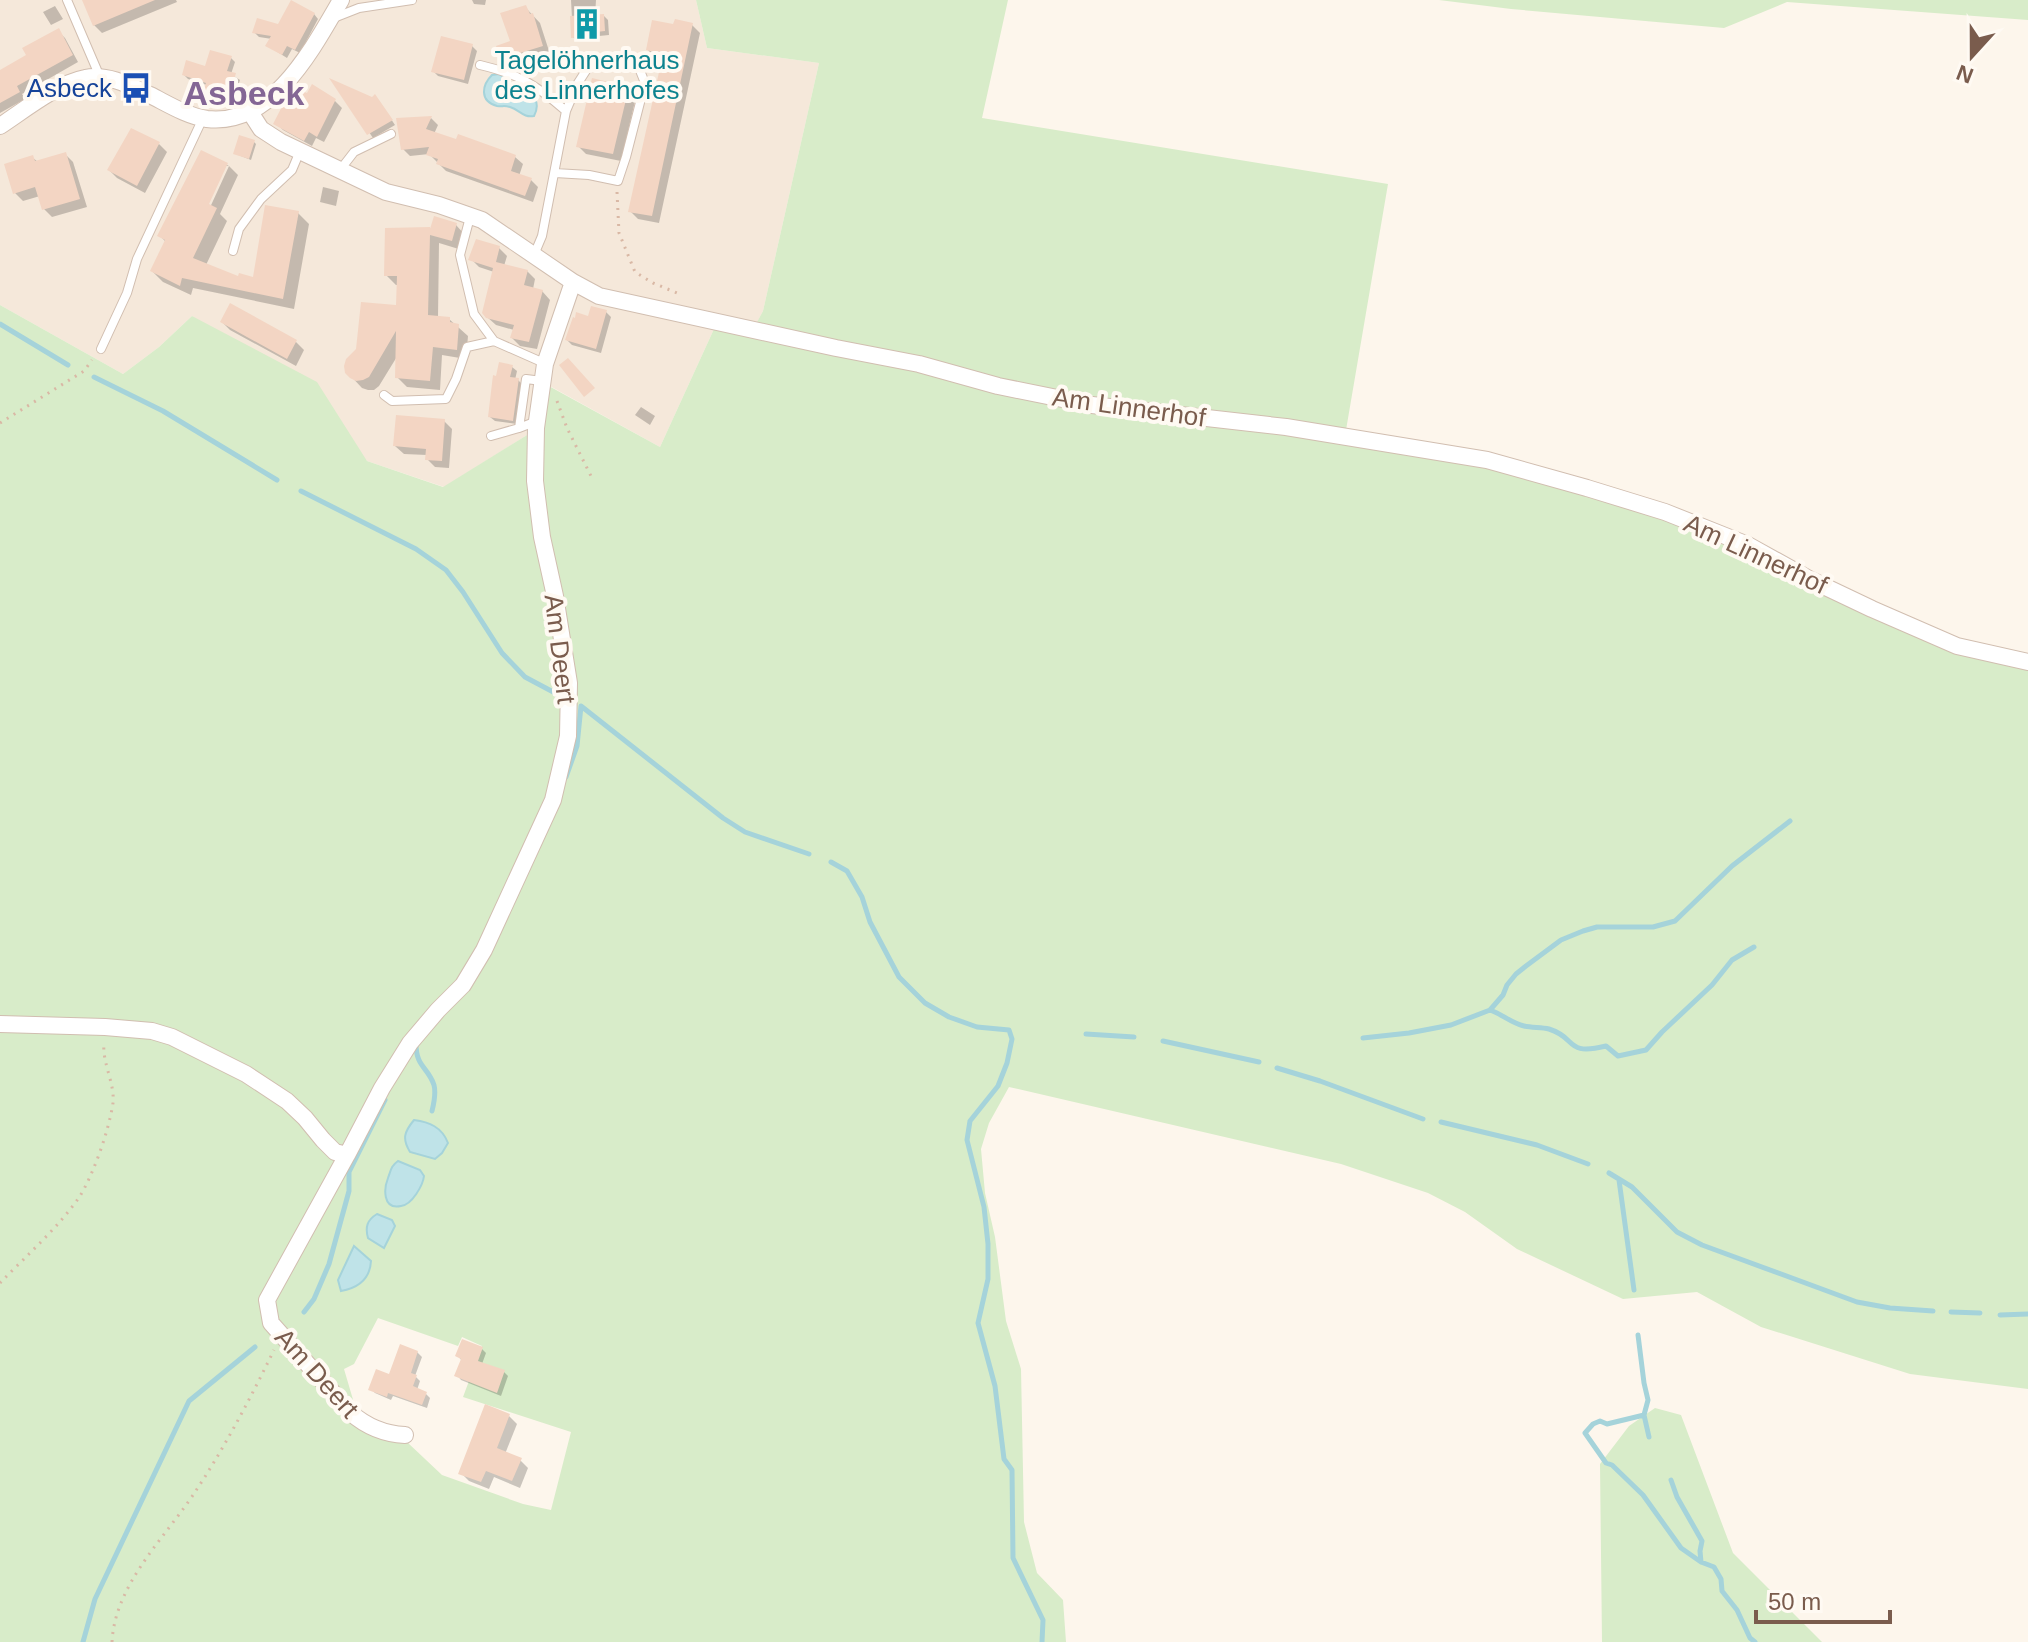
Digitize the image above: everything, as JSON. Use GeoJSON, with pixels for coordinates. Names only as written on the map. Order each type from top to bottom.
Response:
{"type":"FeatureCollection","features":[{"type":"Feature","properties":{"kind":"street"},"geometry":{"type":"LineString","coordinates":[[0,126],[48,95],[86,77],[117,81],[203,118],[235,118],[250,112],[289,81],[341,0]]}},
{"type":"Feature","properties":{"kind":"street","name":"Am Linnerhof"},"geometry":{"type":"LineString","coordinates":[[250,112],[261,129],[281,142],[386,192],[482,220],[573,282],[599,296],[919,364],[998,386],[1092,405],[1286,427],[1487,460],[1665,512],[1748,545],[1824,586],[1957,646],[2028,662]]}},
{"type":"Feature","properties":{"kind":"street","name":"Am Deert"},"geometry":{"type":"LineString","coordinates":[[405,1435],[387,1434],[362,1423],[351,1413],[271,1323],[267,1300],[382,1088],[410,1043],[471,974],[553,800],[568,736],[569,683],[535,481],[537,421],[573,282]]}},
{"type":"Feature","properties":{"kind":"street"},"geometry":{"type":"LineString","coordinates":[[0,1024],[105,1027],[152,1031],[172,1037],[235,1069],[287,1101],[335,1152],[347,1155]]}},
{"type":"Feature","properties":{"kind":"lane"},"geometry":{"type":"LineString","coordinates":[[67,0],[101,77]]}},
{"type":"Feature","properties":{"kind":"lane"},"geometry":{"type":"LineString","coordinates":[[330,20],[359,8],[412,0]]}},
{"type":"Feature","properties":{"kind":"lane"},"geometry":{"type":"LineString","coordinates":[[534,255],[542,236],[566,111],[578,83],[587,69],[604,58],[639,68],[645,83],[618,181],[555,173]]}},
{"type":"Feature","properties":{"kind":"lane"},"geometry":{"type":"LineString","coordinates":[[480,65],[526,80],[566,111]]}},
{"type":"Feature","properties":{"kind":"lane"},"geometry":{"type":"LineString","coordinates":[[101,349],[127,293],[137,259],[203,118]]}},
{"type":"Feature","properties":{"kind":"lane"},"geometry":{"type":"LineString","coordinates":[[340,170],[354,152],[391,134]]}},
{"type":"Feature","properties":{"kind":"lane"},"geometry":{"type":"LineString","coordinates":[[233,251],[239,229],[261,199],[292,170],[300,150]]}},
{"type":"Feature","properties":{"kind":"lane"},"geometry":{"type":"LineString","coordinates":[[470,216],[460,255],[474,314],[494,341],[548,379]]}},
{"type":"Feature","properties":{"kind":"lane"},"geometry":{"type":"LineString","coordinates":[[384,395],[392,401],[446,399],[467,347],[494,341]]}},
{"type":"Feature","properties":{"kind":"lane"},"geometry":{"type":"LineString","coordinates":[[519,428],[526,379],[548,379]]}},
{"type":"Feature","properties":{"kind":"lane"},"geometry":{"type":"LineString","coordinates":[[491,436],[537,421]]}},
{"type":"Feature","properties":{"kind":"path"},"geometry":{"type":"LineString","coordinates":[[618,181],[619,233],[635,272],[691,298]]}},
{"type":"Feature","properties":{"kind":"path"},"geometry":{"type":"LineString","coordinates":[[0,423],[84,371],[101,349]]}},
{"type":"Feature","properties":{"kind":"path"},"geometry":{"type":"LineString","coordinates":[[548,379],[567,428],[591,476]]}},
{"type":"Feature","properties":{"kind":"path"},"geometry":{"type":"LineString","coordinates":[[0,1283],[79,1196],[98,1159],[113,1101],[103,1052],[105,1027]]}},
{"type":"Feature","properties":{"kind":"path"},"geometry":{"type":"LineString","coordinates":[[112,1642],[113,1627],[130,1586],[205,1477],[271,1357],[278,1331]]}},
{"type":"Feature","properties":{"kind":"shaded area"},"geometry":{"type":"Polygon","coordinates":[[[0,0],[696,0],[707,48],[819,63],[763,311],[750,336],[714,329],[660,447],[548,385],[532,432],[444,487],[367,461],[192,316],[159,347],[123,374],[0,305],[0,0]]]}},
{"type":"Feature","properties":{"kind":"green space"},"geometry":{"type":"Polygon","coordinates":[[[696,0],[1008,0],[982,118],[1388,184],[1346,430],[1092,398],[756,324],[763,311],[819,63],[707,48],[696,0]]]}},
{"type":"Feature","properties":{"kind":"green space"},"geometry":{"type":"Polygon","coordinates":[[[1439,0],[2028,0],[2028,20],[1787,2],[1724,28],[1439,0]]]}},
{"type":"Feature","properties":{"kind":"green space"},"geometry":{"type":"Polygon","coordinates":[[[0,305],[123,374],[159,347],[192,316],[317,382],[367,461],[443,487],[532,432],[532,495],[560,652],[565,703],[566,729],[557,772],[550,787],[551,820],[563,787],[570,752],[573,699],[569,657],[539,507],[537,468],[543,394],[547,385],[660,447],[714,329],[916,368],[1094,409],[1400,449],[1510,472],[1616,501],[1721,540],[1872,616],[1952,648],[2028,667],[2028,1389],[1910,1374],[1761,1327],[1697,1292],[1623,1299],[1517,1249],[1465,1212],[1428,1193],[1341,1164],[1009,1087],[989,1123],[981,1149],[985,1193],[995,1237],[1006,1321],[1021,1369],[1024,1522],[1037,1573],[1063,1600],[1066,1642],[0,1642],[0,305]],[[378,1318],[354,1364],[344,1369],[354,1403],[349,1407],[291,1342],[285,1347],[345,1414],[373,1436],[407,1442],[442,1475],[523,1504],[551,1510],[571,1432],[463,1397],[482,1346],[462,1337],[458,1346],[378,1318]]]}},
{"type":"Feature","properties":{"kind":"green space"},"geometry":{"type":"Polygon","coordinates":[[[1655,1408],[1681,1415],[1733,1553],[1822,1642],[1602,1642],[1600,1464],[1629,1426],[1655,1408]]]}},
{"type":"Feature","properties":{"kind":"water"},"geometry":{"type":"Polygon","coordinates":[[[499,74],[533,97],[537,105],[534,116],[491,104],[487,100],[484,92],[486,83],[492,75],[499,74]]]}},
{"type":"Feature","properties":{"kind":"water"},"geometry":{"type":"Polygon","coordinates":[[[414,1120],[434,1126],[448,1143],[435,1159],[410,1152],[407,1147],[405,1136],[414,1120]]]}},
{"type":"Feature","properties":{"kind":"water"},"geometry":{"type":"Polygon","coordinates":[[[398,1161],[420,1170],[424,1176],[413,1198],[405,1205],[395,1206],[387,1202],[386,1187],[392,1168],[398,1161]]]}},
{"type":"Feature","properties":{"kind":"water"},"geometry":{"type":"Polygon","coordinates":[[[377,1214],[392,1220],[395,1226],[384,1248],[368,1238],[367,1234],[369,1221],[377,1214]]]}},
{"type":"Feature","properties":{"kind":"water"},"geometry":{"type":"Polygon","coordinates":[[[354,1246],[371,1261],[370,1267],[362,1282],[341,1291],[338,1280],[354,1246]]]}},
{"type":"Feature","properties":{"kind":"building"},"geometry":{"type":"Polygon","coordinates":[[[82,0],[155,0],[93,26],[82,0]]]}},
{"type":"Feature","properties":{"kind":"building"},"geometry":{"type":"Polygon","coordinates":[[[291,0],[315,13],[295,50],[287,46],[282,55],[265,46],[271,36],[252,33],[257,18],[278,24],[291,0]]]}},
{"type":"Feature","properties":{"kind":"building"},"geometry":{"type":"Polygon","coordinates":[[[526,5],[530,14],[533,13],[543,46],[517,54],[519,60],[503,64],[496,46],[510,41],[500,13],[526,5]]]}},
{"type":"Feature","properties":{"kind":"building","name":"Tagelöhnerhaus des Linnerhofes"},"geometry":{"type":"Polygon","coordinates":[[[604,14],[605,31],[596,32],[596,36],[571,38],[570,16],[604,14]]]}},
{"type":"Feature","properties":{"kind":"building"},"geometry":{"type":"Polygon","coordinates":[[[675,19],[693,23],[652,216],[628,212],[663,54],[646,50],[652,20],[673,24],[675,19]]]}},
{"type":"Feature","properties":{"kind":"building"},"geometry":{"type":"Polygon","coordinates":[[[59,28],[73,55],[17,86],[20,92],[0,103],[0,70],[26,55],[22,48],[59,28]]]}},
{"type":"Feature","properties":{"kind":"building"},"geometry":{"type":"Polygon","coordinates":[[[441,36],[473,44],[464,80],[431,72],[441,36]]]}},
{"type":"Feature","properties":{"kind":"building"},"geometry":{"type":"Polygon","coordinates":[[[210,50],[232,56],[227,71],[236,73],[228,101],[203,93],[206,83],[182,75],[186,60],[205,66],[210,50]]]}},
{"type":"Feature","properties":{"kind":"building"},"geometry":{"type":"Polygon","coordinates":[[[329,78],[372,97],[375,94],[393,120],[367,135],[329,78]]]}},
{"type":"Feature","properties":{"kind":"building"},"geometry":{"type":"Polygon","coordinates":[[[592,78],[629,87],[613,154],[576,147],[592,78]]]}},
{"type":"Feature","properties":{"kind":"building"},"geometry":{"type":"Polygon","coordinates":[[[312,84],[336,99],[317,137],[309,132],[304,141],[273,124],[288,95],[293,91],[300,95],[302,91],[307,93],[312,84]]]}},
{"type":"Feature","properties":{"kind":"building"},"geometry":{"type":"Polygon","coordinates":[[[432,116],[426,129],[456,139],[458,134],[516,155],[511,171],[532,178],[525,196],[436,164],[438,159],[426,155],[429,147],[401,150],[396,118],[432,116]]]}},
{"type":"Feature","properties":{"kind":"building"},"geometry":{"type":"Polygon","coordinates":[[[131,128],[160,142],[137,186],[107,170],[131,128]]]}},
{"type":"Feature","properties":{"kind":"building"},"geometry":{"type":"Polygon","coordinates":[[[239,135],[255,140],[249,159],[233,154],[239,135]]]}},
{"type":"Feature","properties":{"kind":"building"},"geometry":{"type":"Polygon","coordinates":[[[201,150],[228,163],[209,204],[217,208],[193,258],[238,276],[239,273],[253,277],[265,205],[299,211],[283,299],[182,278],[180,286],[150,271],[165,240],[157,236],[201,150]]]}},
{"type":"Feature","properties":{"kind":"building"},"geometry":{"type":"Polygon","coordinates":[[[66,152],[80,199],[42,210],[35,187],[13,194],[4,164],[33,155],[35,161],[66,152]]]}},
{"type":"Feature","properties":{"kind":"building"},"geometry":{"type":"Polygon","coordinates":[[[434,216],[457,223],[452,241],[430,235],[428,315],[450,317],[450,322],[459,324],[457,350],[433,347],[430,381],[395,378],[396,331],[369,377],[356,381],[345,373],[344,366],[346,359],[356,349],[361,302],[396,305],[397,276],[384,276],[385,228],[430,229],[434,216]]]}},
{"type":"Feature","properties":{"kind":"building"},"geometry":{"type":"Polygon","coordinates":[[[476,239],[500,246],[496,262],[528,270],[524,285],[543,290],[529,342],[510,338],[514,325],[486,318],[482,313],[493,268],[468,260],[476,239]]]}},
{"type":"Feature","properties":{"kind":"building"},"geometry":{"type":"Polygon","coordinates":[[[230,303],[297,340],[287,359],[220,322],[230,303]]]}},
{"type":"Feature","properties":{"kind":"building"},"geometry":{"type":"Polygon","coordinates":[[[591,306],[607,310],[596,349],[565,340],[576,312],[588,316],[591,306]]]}},
{"type":"Feature","properties":{"kind":"building"},"geometry":{"type":"Polygon","coordinates":[[[568,358],[595,388],[584,397],[559,365],[568,358]]]}},
{"type":"Feature","properties":{"kind":"building"},"geometry":{"type":"Polygon","coordinates":[[[499,362],[513,365],[510,377],[519,378],[513,421],[488,417],[493,375],[496,376],[499,362]]]}},
{"type":"Feature","properties":{"kind":"building"},"geometry":{"type":"Polygon","coordinates":[[[396,415],[445,419],[442,461],[425,460],[426,449],[393,446],[396,415]]]}},
{"type":"Feature","properties":{"kind":"building"},"geometry":{"type":"Polygon","coordinates":[[[462,1339],[483,1347],[478,1361],[505,1370],[497,1393],[454,1376],[461,1359],[455,1356],[462,1339]]]}},
{"type":"Feature","properties":{"kind":"building"},"geometry":{"type":"Polygon","coordinates":[[[400,1344],[418,1351],[411,1373],[417,1375],[413,1386],[427,1392],[422,1405],[388,1393],[387,1397],[368,1390],[376,1369],[389,1374],[400,1344]]]}},
{"type":"Feature","properties":{"kind":"building"},"geometry":{"type":"Polygon","coordinates":[[[485,1404],[510,1414],[497,1448],[522,1458],[512,1481],[486,1471],[481,1482],[458,1474],[485,1404]]]}},
{"type":"Feature","properties":{"kind":"waterway"},"geometry":{"type":"LineString","coordinates":[[0,324],[68,365]]}},
{"type":"Feature","properties":{"kind":"waterway"},"geometry":{"type":"LineString","coordinates":[[94,377],[163,411],[277,480]]}},
{"type":"Feature","properties":{"kind":"waterway"},"geometry":{"type":"LineString","coordinates":[[301,491],[416,549],[446,570],[502,653],[525,677],[557,694]]}},
{"type":"Feature","properties":{"kind":"waterway"},"geometry":{"type":"LineString","coordinates":[[566,777],[577,746],[581,706],[723,818],[745,832],[809,854]]}},
{"type":"Feature","properties":{"kind":"waterway"},"geometry":{"type":"LineString","coordinates":[[1363,1038],[1451,1025],[1490,1010],[1516,974],[1561,940],[1583,931],[1597,927],[1653,927],[1675,921],[1732,866],[1790,821]]}},
{"type":"Feature","properties":{"kind":"waterway"},"geometry":{"type":"LineString","coordinates":[[831,862],[847,871],[899,977],[925,1003],[949,1017],[977,1027],[1009,1030],[1012,1039],[998,1086],[970,1121],[967,1140],[984,1207],[988,1279],[978,1323],[995,1386],[1004,1459],[1012,1470],[1013,1558],[1043,1620],[1042,1642]]}},
{"type":"Feature","properties":{"kind":"waterway"},"geometry":{"type":"LineString","coordinates":[[1490,1010],[1519,1025],[1549,1029],[1583,1049],[1606,1046],[1618,1056],[1646,1050],[1712,985],[1732,960],[1754,947]]}},
{"type":"Feature","properties":{"kind":"waterway"},"geometry":{"type":"LineString","coordinates":[[1086,1034],[1134,1037]]}},
{"type":"Feature","properties":{"kind":"waterway"},"geometry":{"type":"LineString","coordinates":[[1163,1041],[1259,1062]]}},
{"type":"Feature","properties":{"kind":"waterway"},"geometry":{"type":"LineString","coordinates":[[416,1044],[418,1058],[434,1085],[432,1111]]}},
{"type":"Feature","properties":{"kind":"waterway"},"geometry":{"type":"LineString","coordinates":[[1277,1068],[1423,1119]]}},
{"type":"Feature","properties":{"kind":"waterway"},"geometry":{"type":"LineString","coordinates":[[304,1312],[314,1299],[329,1264],[349,1191],[349,1172],[385,1100]]}},
{"type":"Feature","properties":{"kind":"waterway"},"geometry":{"type":"LineString","coordinates":[[1441,1122],[1537,1145],[1588,1164]]}},
{"type":"Feature","properties":{"kind":"waterway"},"geometry":{"type":"LineString","coordinates":[[1609,1173],[1632,1187],[1677,1232],[1702,1245],[1857,1302],[1933,1311]]}},
{"type":"Feature","properties":{"kind":"waterway"},"geometry":{"type":"LineString","coordinates":[[1619,1180],[1634,1290]]}},
{"type":"Feature","properties":{"kind":"waterway"},"geometry":{"type":"LineString","coordinates":[[1951,1312],[1980,1313]]}},
{"type":"Feature","properties":{"kind":"waterway"},"geometry":{"type":"LineString","coordinates":[[2000,1315],[2028,1314]]}},
{"type":"Feature","properties":{"kind":"waterway"},"geometry":{"type":"LineString","coordinates":[[1638,1335],[1648,1400],[1644,1415],[1649,1437]]}},
{"type":"Feature","properties":{"kind":"waterway"},"geometry":{"type":"LineString","coordinates":[[83,1642],[95,1599],[189,1401],[255,1347]]}},
{"type":"Feature","properties":{"kind":"waterway"},"geometry":{"type":"LineString","coordinates":[[1644,1415],[1607,1424],[1600,1421],[1585,1433],[1606,1463],[1612,1465],[1643,1495],[1681,1548],[1701,1562]]}},
{"type":"Feature","properties":{"kind":"waterway"},"geometry":{"type":"LineString","coordinates":[[1671,1480],[1702,1541],[1701,1562],[1714,1567],[1721,1579],[1722,1591],[1755,1642]]}},
{"type":"Feature","properties":{"kind":"place","name":"Tagelöhnerhaus des Linnerhofes"},"geometry":{"type":"Point","coordinates":[587,24]}},
{"type":"Feature","properties":{"kind":"place","name":"Asbeck"},"geometry":{"type":"Point","coordinates":[136,88]}},
{"type":"Feature","properties":{"kind":"district","name":"Asbeck"},"geometry":{"type":"Point","coordinates":[244,93]}}]}
